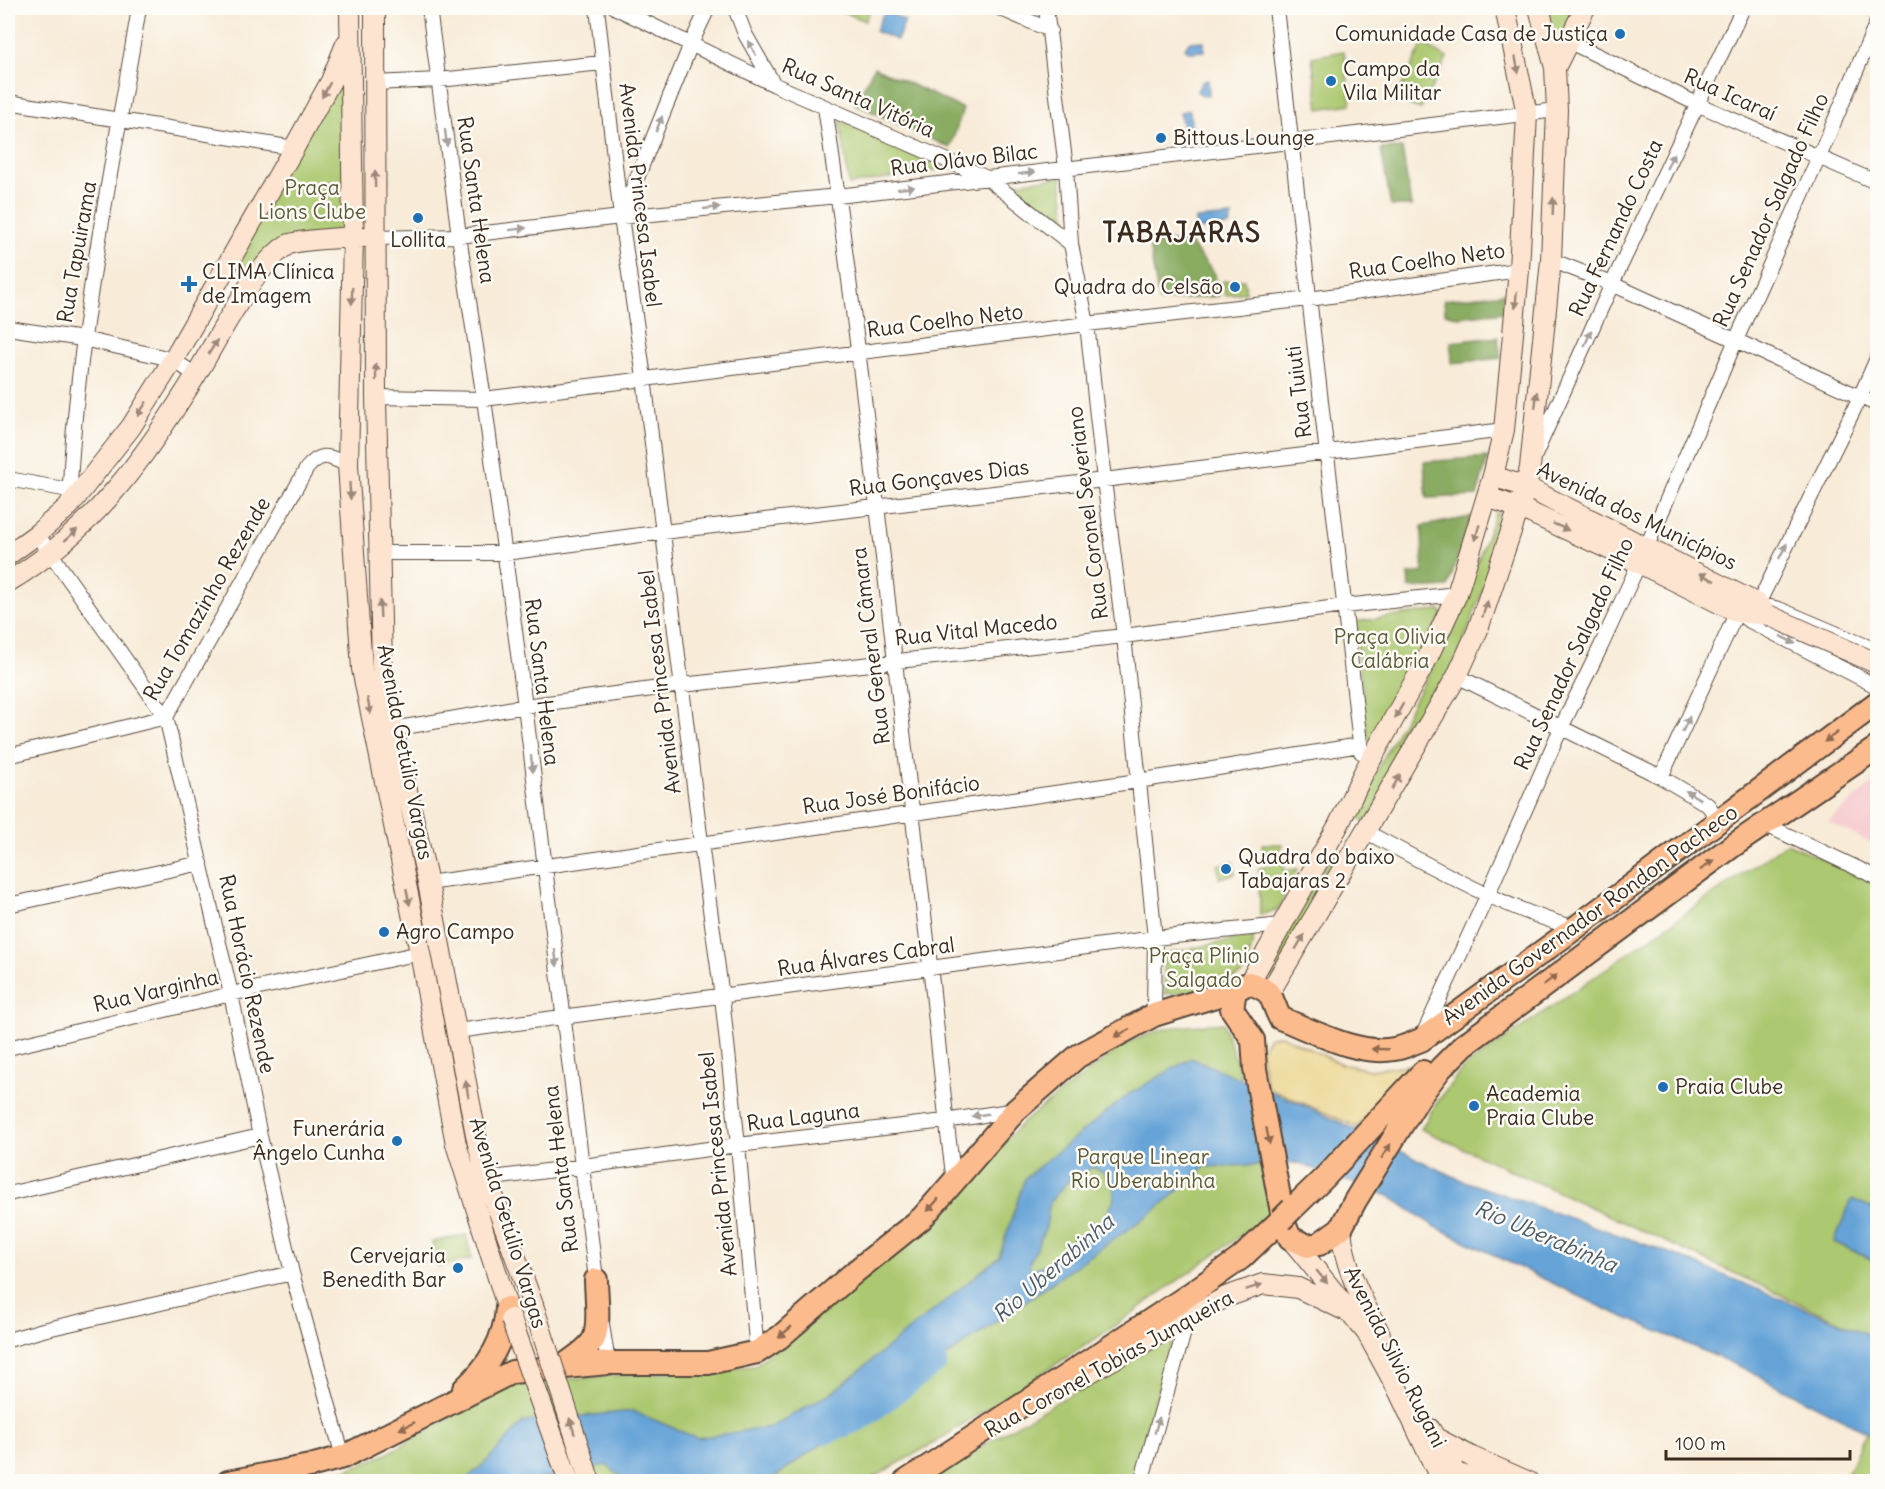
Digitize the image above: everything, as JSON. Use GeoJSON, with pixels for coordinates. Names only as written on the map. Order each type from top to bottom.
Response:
{"type":"FeatureCollection","features":[{"type":"Feature","properties":{"kind":"main road","name":"Avenida Getúlio Vargas"},"geometry":{"type":"LineString","coordinates":[[375,8],[376,397],[382,666],[393,729],[428,883],[477,1140],[487,1179],[533,1305],[590,1482]]}},
{"type":"Feature","properties":{"kind":"main road"},"geometry":{"type":"LineString","coordinates":[[1280,1018],[1264,1024],[1252,1040],[1232,1009],[1251,989],[1364,836],[1457,676],[1477,632],[1520,508],[1528,477],[1551,260],[1557,110],[1555,68],[1539,8]]}},
{"type":"Feature","properties":{"kind":"main road"},"geometry":{"type":"LineString","coordinates":[[1555,68],[1585,8]]}},
{"type":"Feature","properties":{"kind":"main road","name":"Avenida Getúlio Vargas"},"geometry":{"type":"LineString","coordinates":[[350,9],[353,237],[348,465],[362,669],[456,1144],[509,1313],[569,1482]]}},
{"type":"Feature","properties":{"kind":"main road"},"geometry":{"type":"LineString","coordinates":[[350,9],[366,15],[375,34]]}},
{"type":"Feature","properties":{"kind":"main road"},"geometry":{"type":"LineString","coordinates":[[228,1482],[343,1457],[512,1372],[608,1363],[708,1363],[757,1352],[780,1337],[922,1218],[1016,1110],[1078,1056],[1154,1016],[1251,989],[1281,925],[1340,822],[1425,663],[1457,594],[1493,476],[1504,430],[1518,270],[1527,114],[1511,9]]}},
{"type":"Feature","properties":{"kind":"main road"},"geometry":{"type":"LineString","coordinates":[[8,555],[37,534],[131,427],[173,360],[294,148],[331,81],[350,36]]}},
{"type":"Feature","properties":{"kind":"main road"},"geometry":{"type":"LineString","coordinates":[[8,582],[50,553],[102,507],[116,490],[153,444],[242,299],[269,260],[289,244],[353,237],[376,237]]}},
{"type":"Feature","properties":{"kind":"main road","name":"Avenida dos Municípios"},"geometry":{"type":"LineString","coordinates":[[1493,476],[1528,477],[1643,554],[1737,612],[1763,609]]}},
{"type":"Feature","properties":{"kind":"main road","name":"Avenida dos Municípios"},"geometry":{"type":"LineString","coordinates":[[1487,497],[1643,554],[1763,609]]}},
{"type":"Feature","properties":{"kind":"main road"},"geometry":{"type":"LineString","coordinates":[[1763,609],[1878,664]]}},
{"type":"Feature","properties":{"kind":"main road"},"geometry":{"type":"LineString","coordinates":[[362,669],[382,666]]}},
{"type":"Feature","properties":{"kind":"main road","name":"Avenida Governador Rondon Pacheco"},"geometry":{"type":"LineString","coordinates":[[1280,1018],[1348,1045],[1373,1049],[1394,1049],[1420,1040],[1575,928],[1878,702]]}},
{"type":"Feature","properties":{"kind":"main road","name":"Avenida Governador Rondon Pacheco"},"geometry":{"type":"LineString","coordinates":[[1341,1228],[1419,1097],[1441,1068],[1464,1045],[1764,824],[1878,747]]}},
{"type":"Feature","properties":{"kind":"main road"},"geometry":{"type":"LineString","coordinates":[[386,786],[406,780]]}},
{"type":"Feature","properties":{"kind":"main road"},"geometry":{"type":"LineString","coordinates":[[1340,822],[1364,836]]}},
{"type":"Feature","properties":{"kind":"main road"},"geometry":{"type":"LineString","coordinates":[[1251,989],[1280,1018]]}},
{"type":"Feature","properties":{"kind":"main road"},"geometry":{"type":"LineString","coordinates":[[963,1443],[1186,1297],[1288,1222],[1325,1177],[1441,1052],[1482,1022],[1503,1015]]}},
{"type":"Feature","properties":{"kind":"main road","name":"Avenida Silvio Rugani"},"geometry":{"type":"LineString","coordinates":[[1252,1040],[1255,1069],[1284,1223],[1288,1222],[1367,1333],[1399,1392],[1433,1463],[1454,1479]]}},
{"type":"Feature","properties":{"kind":"main road"},"geometry":{"type":"LineString","coordinates":[[456,1144],[477,1140]]}},
{"type":"Feature","properties":{"kind":"main road"},"geometry":{"type":"LineString","coordinates":[[1288,1222],[1308,1246],[1319,1244],[1341,1228]]}},
{"type":"Feature","properties":{"kind":"main road","name":"Avenida Silvio Rugani"},"geometry":{"type":"LineString","coordinates":[[1341,1228],[1342,1248],[1357,1290],[1454,1479]]}},
{"type":"Feature","properties":{"kind":"main road"},"geometry":{"type":"LineString","coordinates":[[562,1367],[596,1336],[596,1280]]}},
{"type":"Feature","properties":{"kind":"main road","name":"Rua Coronel Tobias Junqueira"},"geometry":{"type":"LineString","coordinates":[[911,1480],[963,1443],[1226,1297],[1263,1284],[1298,1287],[1355,1316]]}},
{"type":"Feature","properties":{"kind":"main road"},"geometry":{"type":"LineString","coordinates":[[434,1412],[481,1374],[498,1343],[509,1313]]}},
{"type":"Feature","properties":{"kind":"main road"},"geometry":{"type":"LineString","coordinates":[[1434,1438],[1528,1482]]}},
{"type":"Feature","properties":{"kind":"main road"},"geometry":{"type":"LineString","coordinates":[[1454,1479],[1487,1482]]}},
{"type":"Feature","properties":{"kind":"street","name":"Rua Tapuirama"},"geometry":{"type":"LineString","coordinates":[[69,498],[83,339],[139,8]]}},
{"type":"Feature","properties":{"kind":"street","name":"Rua Santa Helena"},"geometry":{"type":"LineString","coordinates":[[429,8],[505,553],[608,1363]]}},
{"type":"Feature","properties":{"kind":"street","name":"Avenida Princesa Isabel"},"geometry":{"type":"LineString","coordinates":[[597,8],[621,217],[644,378],[722,997],[757,1352]]}},
{"type":"Feature","properties":{"kind":"street","name":"Rua Santa Vitória"},"geometry":{"type":"LineString","coordinates":[[616,8],[775,85],[987,178],[1071,244]]}},
{"type":"Feature","properties":{"kind":"street"},"geometry":{"type":"LineString","coordinates":[[621,217],[691,44],[708,8]]}},
{"type":"Feature","properties":{"kind":"street"},"geometry":{"type":"LineString","coordinates":[[735,8],[745,34],[775,85]]}},
{"type":"Feature","properties":{"kind":"street"},"geometry":{"type":"LineString","coordinates":[[999,8],[1050,30]]}},
{"type":"Feature","properties":{"kind":"street","name":"Rua Coronel Severiano"},"geometry":{"type":"LineString","coordinates":[[1046,8],[1066,168],[1071,244],[1087,324],[1124,636],[1155,939],[1154,1016]]}},
{"type":"Feature","properties":{"kind":"street","name":"Rua Tuiuti"},"geometry":{"type":"LineString","coordinates":[[1276,8],[1360,745],[1365,772]]}},
{"type":"Feature","properties":{"kind":"street","name":"Rua Fernando Costa"},"geometry":{"type":"LineString","coordinates":[[1528,477],[1612,284],[1743,8]]}},
{"type":"Feature","properties":{"kind":"street","name":"Rua Senador Salgado Filho"},"geometry":{"type":"LineString","coordinates":[[1420,1040],[1488,894],[1561,728],[1643,554],[1878,20]]}},
{"type":"Feature","properties":{"kind":"street","name":"Rua Icaraí"},"geometry":{"type":"LineString","coordinates":[[1568,41],[1697,104],[1878,183]]}},
{"type":"Feature","properties":{"kind":"street"},"geometry":{"type":"LineString","coordinates":[[374,83],[439,80],[602,63]]}},
{"type":"Feature","properties":{"kind":"street"},"geometry":{"type":"LineString","coordinates":[[8,102],[294,148]]}},
{"type":"Feature","properties":{"kind":"street","name":"Rua General Câmara"},"geometry":{"type":"LineString","coordinates":[[825,107],[859,353],[930,969],[945,1121],[954,1181]]}},
{"type":"Feature","properties":{"kind":"street","name":"Rua Olávo Bilac"},"geometry":{"type":"LineString","coordinates":[[376,237],[459,236],[621,217],[838,196],[1557,110]]}},
{"type":"Feature","properties":{"kind":"street"},"geometry":{"type":"LineString","coordinates":[[1551,260],[1612,284],[1878,405]]}},
{"type":"Feature","properties":{"kind":"street","name":"Rua Coelho Neto"},"geometry":{"type":"LineString","coordinates":[[376,397],[484,399],[1087,324],[1309,299],[1518,270]]}},
{"type":"Feature","properties":{"kind":"street"},"geometry":{"type":"LineString","coordinates":[[8,328],[83,339],[173,360],[196,375]]}},
{"type":"Feature","properties":{"kind":"street"},"geometry":{"type":"LineString","coordinates":[[1763,609],[1878,356]]}},
{"type":"Feature","properties":{"kind":"street","name":"Rua Gonçaves Dias"},"geometry":{"type":"LineString","coordinates":[[379,553],[505,553],[1504,430]]}},
{"type":"Feature","properties":{"kind":"street","name":"Rua Tomazinho Rezende"},"geometry":{"type":"LineString","coordinates":[[8,756],[166,717],[307,468],[316,457],[322,456],[348,465]]}},
{"type":"Feature","properties":{"kind":"street"},"geometry":{"type":"LineString","coordinates":[[8,479],[69,498]]}},
{"type":"Feature","properties":{"kind":"street","name":"Rua Horácio Rezende"},"geometry":{"type":"LineString","coordinates":[[37,534],[166,717],[231,994],[260,1136],[292,1273],[343,1457]]}},
{"type":"Feature","properties":{"kind":"street","name":"Rua Vital Macedo"},"geometry":{"type":"LineString","coordinates":[[393,729],[525,706],[682,685],[1124,636],[1344,606],[1457,594]]}},
{"type":"Feature","properties":{"kind":"street","name":"Avenida dos Municípios"},"geometry":{"type":"LineString","coordinates":[[1763,609],[1779,609],[1878,651]]}},
{"type":"Feature","properties":{"kind":"street"},"geometry":{"type":"LineString","coordinates":[[1661,777],[1737,612]]}},
{"type":"Feature","properties":{"kind":"street","name":"Avenida dos Municípios"},"geometry":{"type":"LineString","coordinates":[[1737,612],[1748,620],[1878,687]]}},
{"type":"Feature","properties":{"kind":"street"},"geometry":{"type":"LineString","coordinates":[[1847,670],[1861,670],[1867,664],[1867,654],[1858,643]]}},
{"type":"Feature","properties":{"kind":"street"},"geometry":{"type":"LineString","coordinates":[[1457,676],[1661,777],[1708,805],[1718,820]]}},
{"type":"Feature","properties":{"kind":"street","name":"Rua José Bonifácio"},"geometry":{"type":"LineString","coordinates":[[428,883],[1138,781],[1360,745]]}},
{"type":"Feature","properties":{"kind":"street"},"geometry":{"type":"LineString","coordinates":[[1764,824],[1878,878]]}},
{"type":"Feature","properties":{"kind":"street"},"geometry":{"type":"LineString","coordinates":[[1364,836],[1488,894],[1548,920],[1575,928]]}},
{"type":"Feature","properties":{"kind":"street"},"geometry":{"type":"LineString","coordinates":[[8,906],[201,863]]}},
{"type":"Feature","properties":{"kind":"street","name":"Rua Álvares Cabral"},"geometry":{"type":"LineString","coordinates":[[457,1031],[1155,939],[1281,925]]}},
{"type":"Feature","properties":{"kind":"street","name":"Rua Varginha"},"geometry":{"type":"LineString","coordinates":[[8,1048],[231,994],[420,953]]}},
{"type":"Feature","properties":{"kind":"street","name":"Rua Laguna"},"geometry":{"type":"LineString","coordinates":[[487,1179],[1016,1110]]}},
{"type":"Feature","properties":{"kind":"street"},"geometry":{"type":"LineString","coordinates":[[8,1194],[260,1136]]}},
{"type":"Feature","properties":{"kind":"street"},"geometry":{"type":"LineString","coordinates":[[8,1340],[292,1273]]}},
{"type":"Feature","properties":{"kind":"street"},"geometry":{"type":"LineString","coordinates":[[1141,1482],[1188,1318]]}},
{"type":"Feature","properties":{"kind":"shaded area"},"geometry":{"type":"Polygon","coordinates":[[[1877,779],[1877,846],[1828,822],[1877,779]]]}},
{"type":"Feature","properties":{"kind":"green space"},"geometry":{"type":"Polygon","coordinates":[[[835,8],[871,8],[865,21],[835,8]]]}},
{"type":"Feature","properties":{"kind":"green space"},"geometry":{"type":"Polygon","coordinates":[[[1541,8],[1582,8],[1556,61],[1541,8]]]}},
{"type":"Feature","properties":{"kind":"green space","name":"Praça Lions Clube"},"geometry":{"type":"Polygon","coordinates":[[[350,36],[353,237],[289,244],[258,276],[231,259],[350,36]]]}},
{"type":"Feature","properties":{"kind":"green space"},"geometry":{"type":"Polygon","coordinates":[[[1423,44],[1447,58],[1421,109],[1395,100],[1423,44]]]}},
{"type":"Feature","properties":{"kind":"green space","name":"Campo da Vila Militar"},"geometry":{"type":"Polygon","coordinates":[[[1344,51],[1351,104],[1319,109],[1312,57],[1344,51]]]}},
{"type":"Feature","properties":{"kind":"green space"},"geometry":{"type":"Polygon","coordinates":[[[874,67],[963,109],[950,148],[855,104],[874,67]]]}},
{"type":"Feature","properties":{"kind":"green space"},"geometry":{"type":"Polygon","coordinates":[[[840,121],[947,168],[849,185],[840,121]]]}},
{"type":"Feature","properties":{"kind":"green space"},"geometry":{"type":"Polygon","coordinates":[[[1402,148],[1411,206],[1391,206],[1381,149],[1402,148]]]}},
{"type":"Feature","properties":{"kind":"green space"},"geometry":{"type":"Polygon","coordinates":[[[1061,177],[1067,228],[1007,184],[1061,177]]]}},
{"type":"Feature","properties":{"kind":"green space"},"geometry":{"type":"Polygon","coordinates":[[[1187,240],[1215,274],[1219,296],[1159,301],[1149,244],[1187,240]]]}},
{"type":"Feature","properties":{"kind":"green space","name":"Quadra do Celsão"},"geometry":{"type":"Polygon","coordinates":[[[1244,280],[1246,292],[1225,295],[1223,281],[1244,280]]]}},
{"type":"Feature","properties":{"kind":"green space"},"geometry":{"type":"Polygon","coordinates":[[[1504,293],[1504,312],[1458,317],[1445,313],[1444,300],[1504,293]]]}},
{"type":"Feature","properties":{"kind":"green space"},"geometry":{"type":"Polygon","coordinates":[[[1498,337],[1501,358],[1452,363],[1451,342],[1498,337]]]}},
{"type":"Feature","properties":{"kind":"green space"},"geometry":{"type":"Polygon","coordinates":[[[1488,457],[1477,496],[1427,498],[1424,462],[1488,457]]]}},
{"type":"Feature","properties":{"kind":"green space"},"geometry":{"type":"Polygon","coordinates":[[[1496,512],[1508,521],[1457,660],[1367,823],[1352,816],[1451,632],[1496,512]]]}},
{"type":"Feature","properties":{"kind":"green space"},"geometry":{"type":"Polygon","coordinates":[[[1471,517],[1448,587],[1409,587],[1408,575],[1423,572],[1422,526],[1471,517]]]}},
{"type":"Feature","properties":{"kind":"green space","name":"Praça Olivia Calábria"},"geometry":{"type":"Polygon","coordinates":[[[1440,610],[1443,614],[1369,748],[1354,622],[1440,610]]]}},
{"type":"Feature","properties":{"kind":"green space","name":"Praia Clube"},"geometry":{"type":"Polygon","coordinates":[[[1787,843],[1877,884],[1877,1339],[1421,1129],[1462,1069],[1787,843]]]}},
{"type":"Feature","properties":{"kind":"green space"},"geometry":{"type":"Polygon","coordinates":[[[1262,844],[1282,844],[1280,851],[1263,853],[1262,844]]]}},
{"type":"Feature","properties":{"kind":"green space"},"geometry":{"type":"Polygon","coordinates":[[[1333,854],[1343,858],[1273,977],[1263,979],[1287,928],[1333,854]]]}},
{"type":"Feature","properties":{"kind":"green space"},"geometry":{"type":"Polygon","coordinates":[[[1285,858],[1284,871],[1297,869],[1278,910],[1260,915],[1259,869],[1285,858]]]}},
{"type":"Feature","properties":{"kind":"green space","name":"Quadra do baixo Tabajaras 2"},"geometry":{"type":"Polygon","coordinates":[[[1233,862],[1235,874],[1219,878],[1218,865],[1233,862]]]}},
{"type":"Feature","properties":{"kind":"green space","name":"Praça Plínio Salgado"},"geometry":{"type":"Polygon","coordinates":[[[1254,936],[1246,972],[1210,991],[1165,994],[1163,954],[1254,936]]]}},
{"type":"Feature","properties":{"kind":"green space","name":"Parque Linear Rio Uberabinha"},"geometry":{"type":"Polygon","coordinates":[[[1223,1023],[1248,1097],[1271,1214],[1103,1334],[934,1443],[867,1481],[299,1482],[333,1475],[387,1454],[509,1383],[754,1366],[927,1225],[1023,1122],[1126,1043],[1166,1028],[1223,1023]]]}},
{"type":"Feature","properties":{"kind":"green space"},"geometry":{"type":"Polygon","coordinates":[[[466,1235],[472,1259],[438,1267],[432,1242],[466,1235]]]}},
{"type":"Feature","properties":{"kind":"green space"},"geometry":{"type":"Polygon","coordinates":[[[1174,1334],[1132,1481],[932,1482],[924,1479],[1174,1334]]]}},
{"type":"Feature","properties":{"kind":"green space"},"geometry":{"type":"Polygon","coordinates":[[[1877,1407],[1877,1481],[1844,1481],[1877,1407]]]}},
{"type":"Feature","properties":{"kind":"sand"},"geometry":{"type":"Polygon","coordinates":[[[1281,1035],[1341,1064],[1370,1070],[1408,1065],[1357,1127],[1267,1087],[1260,1052],[1269,1037],[1281,1035]]]}},
{"type":"Feature","properties":{"kind":"water"},"geometry":{"type":"Polygon","coordinates":[[[885,10],[905,21],[897,40],[875,31],[885,10]]]}},
{"type":"Feature","properties":{"kind":"water"},"geometry":{"type":"Polygon","coordinates":[[[1204,41],[1204,51],[1190,52],[1185,48],[1189,42],[1204,41]]]}},
{"type":"Feature","properties":{"kind":"water"},"geometry":{"type":"Polygon","coordinates":[[[1208,80],[1209,95],[1203,96],[1197,91],[1202,82],[1208,80]]]}},
{"type":"Feature","properties":{"kind":"water"},"geometry":{"type":"Polygon","coordinates":[[[1190,110],[1191,129],[1183,128],[1180,112],[1190,110]]]}},
{"type":"Feature","properties":{"kind":"water"},"geometry":{"type":"Polygon","coordinates":[[[1232,216],[1229,226],[1196,230],[1196,219],[1232,216]]]}},
{"type":"Feature","properties":{"kind":"water"},"geometry":{"type":"Polygon","coordinates":[[[1191,1058],[1301,1104],[1461,1180],[1667,1252],[1877,1338],[1877,1437],[1741,1367],[1608,1310],[1434,1226],[1389,1196],[1298,1163],[1205,1167],[1157,1209],[769,1481],[626,1481],[606,1465],[538,1481],[463,1482],[488,1460],[523,1422],[633,1411],[697,1438],[771,1427],[834,1391],[999,1257],[1025,1178],[1129,1094],[1191,1058]],[[1093,1167],[1067,1182],[1050,1202],[1046,1227],[1029,1264],[1031,1269],[1048,1264],[1072,1239],[1083,1239],[1108,1212],[1114,1195],[1113,1187],[1108,1176],[1093,1167]]]}},
{"type":"Feature","properties":{"kind":"water"},"geometry":{"type":"Polygon","coordinates":[[[1852,1199],[1877,1210],[1877,1262],[1834,1242],[1852,1199]]]}},
{"type":"Feature","properties":{"kind":"waterway","name":"Rio Uberabinha"},"geometry":{"type":"LineString","coordinates":[[826,1433],[860,1420],[936,1363]]}},
{"type":"Feature","properties":{"kind":"place","name":"Comunidade Casa de Justiça"},"geometry":{"type":"Point","coordinates":[1620,34]}},
{"type":"Feature","properties":{"kind":"place","name":"Campo da Vila Militar"},"geometry":{"type":"Point","coordinates":[1331,81]}},
{"type":"Feature","properties":{"kind":"place","name":"Bittous Lounge"},"geometry":{"type":"Point","coordinates":[1161,138]}},
{"type":"Feature","properties":{"kind":"place","name":"Lollita"},"geometry":{"type":"Point","coordinates":[418,218]}},
{"type":"Feature","properties":{"kind":"place","name":"CLIMA Clínica de Imagem"},"geometry":{"type":"Point","coordinates":[189,284]}},
{"type":"Feature","properties":{"kind":"place","name":"Quadra do Celsão"},"geometry":{"type":"Point","coordinates":[1235,287]}},
{"type":"Feature","properties":{"kind":"place","name":"Quadra do baixo Tabajaras 2"},"geometry":{"type":"Point","coordinates":[1226,869]}},
{"type":"Feature","properties":{"kind":"place","name":"Agro Campo"},"geometry":{"type":"Point","coordinates":[384,932]}},
{"type":"Feature","properties":{"kind":"place","name":"Praia Clube"},"geometry":{"type":"Point","coordinates":[1663,1087]}},
{"type":"Feature","properties":{"kind":"place","name":"Academia Praia Clube"},"geometry":{"type":"Point","coordinates":[1474,1106]}},
{"type":"Feature","properties":{"kind":"place","name":"Funerária Ângelo Cunha"},"geometry":{"type":"Point","coordinates":[397,1141]}},
{"type":"Feature","properties":{"kind":"place","name":"Cervejaria Benedith Bar"},"geometry":{"type":"Point","coordinates":[458,1268]}},
{"type":"Feature","properties":{"kind":"district","name":"TABAJARAS"},"geometry":{"type":"Point","coordinates":[1182,233]}}]}
